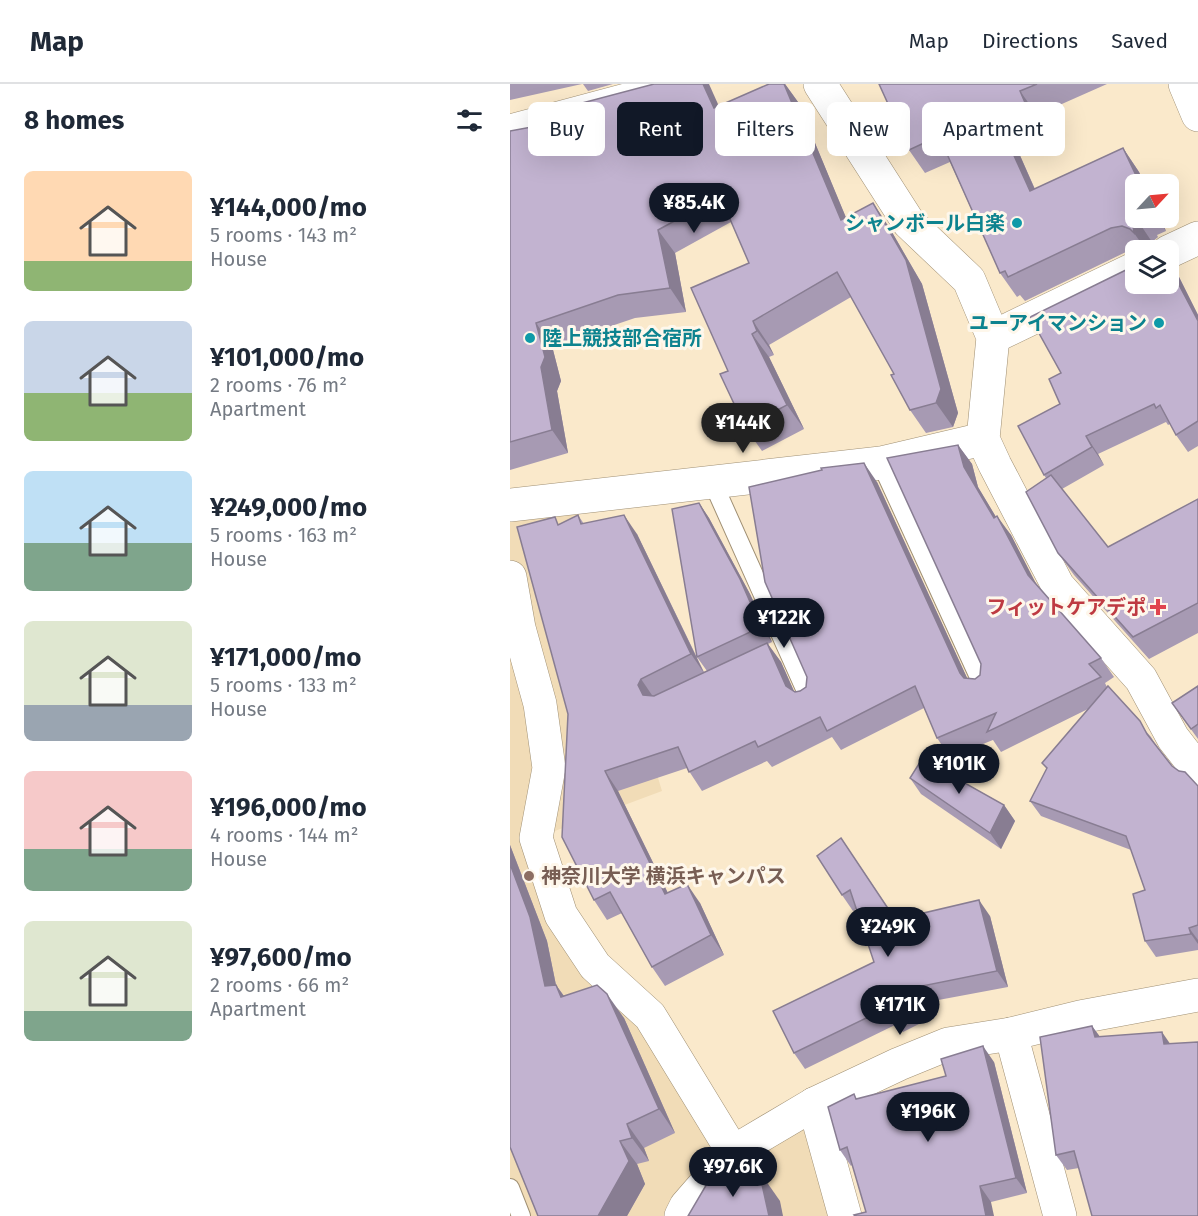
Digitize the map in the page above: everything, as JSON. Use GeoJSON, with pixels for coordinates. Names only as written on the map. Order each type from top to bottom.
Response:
{"type":"FeatureCollection","features":[{"type":"Feature","properties":{"kind":"street"},"geometry":{"type":"LineString","coordinates":[[510,131],[686,84]]}},
{"type":"Feature","properties":{"kind":"street"},"geometry":{"type":"LineString","coordinates":[[820,84],[909,223],[969,280],[993,337],[983,439],[1058,586],[1141,679],[1173,738],[1198,770]]}},
{"type":"Feature","properties":{"kind":"street"},"geometry":{"type":"LineString","coordinates":[[1185,84],[1198,115]]}},
{"type":"Feature","properties":{"kind":"street"},"geometry":{"type":"LineString","coordinates":[[1179,247],[1198,238]]}},
{"type":"Feature","properties":{"kind":"street"},"geometry":{"type":"LineString","coordinates":[[993,337],[1125,273]]}},
{"type":"Feature","properties":{"kind":"street"},"geometry":{"type":"LineString","coordinates":[[510,506],[881,464],[983,439]]}},
{"type":"Feature","properties":{"kind":"street"},"geometry":{"type":"LineString","coordinates":[[510,577],[519,628],[540,704],[549,768],[536,838],[561,915],[595,966],[650,1016],[733,1152]]}},
{"type":"Feature","properties":{"kind":"street"},"geometry":{"type":"LineString","coordinates":[[681,1216],[686,1206],[733,1152],[813,1104],[899,1064],[948,1044],[1011,1034],[1080,1017],[1198,995]]}},
{"type":"Feature","properties":{"kind":"street"},"geometry":{"type":"LineString","coordinates":[[1011,1034],[1060,1216]]}},
{"type":"Feature","properties":{"kind":"street"},"geometry":{"type":"LineString","coordinates":[[813,1104],[844,1216]]}},
{"type":"Feature","properties":{"kind":"lane"},"geometry":{"type":"LineString","coordinates":[[881,464],[984,688]]}},
{"type":"Feature","properties":{"kind":"lane"},"geometry":{"type":"LineString","coordinates":[[713,483],[810,700]]}},
{"type":"Feature","properties":{"kind":"lane"},"geometry":{"type":"LineString","coordinates":[[766,657],[787,647]]}},
{"type":"Feature","properties":{"kind":"lane"},"geometry":{"type":"LineString","coordinates":[[510,1188],[521,1216]]}},
{"type":"Feature","properties":{"kind":"shaded area","name":"神奈川大学 横浜キャンパス"},"geometry":{"type":"Polygon","coordinates":[[[573,498],[662,791],[536,838],[561,915],[733,1151],[814,1104],[845,1216],[510,1216],[510,507],[573,498]]]}},
{"type":"Feature","properties":{"kind":"building"},"geometry":{"type":"Polygon","coordinates":[[[654,84],[703,84],[715,108],[715,156],[814,156],[841,220],[873,203],[906,260],[941,389],[936,403],[910,410],[891,375],[894,374],[837,272],[753,321],[757,331],[752,334],[787,405],[745,427],[720,374],[728,371],[691,288],[749,263],[720,196],[658,230],[670,288],[618,295],[536,323],[545,357],[541,367],[552,430],[510,442],[510,131],[528,128],[528,156],[605,156],[605,102],[586,102],[654,84]]]}},
{"type":"Feature","properties":{"kind":"building"},"geometry":{"type":"Polygon","coordinates":[[[769,84],[784,84],[792,102],[728,102],[769,84]]]}},
{"type":"Feature","properties":{"kind":"building"},"geometry":{"type":"Polygon","coordinates":[[[879,84],[1037,84],[1020,91],[1025,102],[922,102],[922,144],[910,150],[910,102],[887,102],[879,84]]]}},
{"type":"Feature","properties":{"kind":"building"},"geometry":{"type":"Polygon","coordinates":[[[1123,148],[1135,174],[1125,174],[1125,227],[1111,228],[1008,277],[1005,271],[1000,273],[948,156],[1014,156],[1030,191],[1123,148]]]}},
{"type":"Feature","properties":{"kind":"building"},"geometry":{"type":"Polygon","coordinates":[[[1125,270],[1125,294],[1179,294],[1179,285],[1198,321],[1198,421],[1176,435],[1160,405],[1156,408],[1154,404],[1086,436],[1092,447],[1044,475],[1018,426],[1060,404],[1049,379],[1061,373],[1030,317],[1125,270]]]}},
{"type":"Feature","properties":{"kind":"building"},"geometry":{"type":"Polygon","coordinates":[[[958,445],[964,467],[994,518],[997,516],[1028,575],[1101,658],[1089,664],[1101,677],[987,732],[996,713],[937,738],[915,686],[827,731],[820,717],[758,747],[755,741],[689,772],[678,747],[605,771],[665,894],[687,884],[711,935],[652,967],[610,892],[594,900],[562,837],[568,714],[517,527],[555,517],[558,525],[578,515],[581,524],[624,515],[691,654],[641,679],[638,685],[643,695],[654,696],[767,643],[786,686],[795,692],[806,687],[807,677],[765,582],[749,487],[822,470],[821,468],[864,463],[960,673],[964,678],[975,679],[980,675],[981,664],[887,458],[958,445]]]}},
{"type":"Feature","properties":{"kind":"building"},"geometry":{"type":"Polygon","coordinates":[[[1051,475],[1108,547],[1198,499],[1198,603],[1133,637],[1058,553],[1026,492],[1051,475]]]}},
{"type":"Feature","properties":{"kind":"building"},"geometry":{"type":"Polygon","coordinates":[[[699,503],[740,579],[761,627],[697,657],[672,509],[699,503]]]}},
{"type":"Feature","properties":{"kind":"building"},"geometry":{"type":"Polygon","coordinates":[[[1108,686],[1140,721],[1147,734],[1172,766],[1185,772],[1198,786],[1198,925],[1189,928],[1191,934],[1145,941],[1133,894],[1145,890],[1126,836],[1030,801],[1047,768],[1042,763],[1108,686]]]}},
{"type":"Feature","properties":{"kind":"building"},"geometry":{"type":"Polygon","coordinates":[[[1198,686],[1198,724],[1191,729],[1172,703],[1198,686]]]}},
{"type":"Feature","properties":{"kind":"building"},"geometry":{"type":"Polygon","coordinates":[[[922,759],[1004,805],[990,833],[910,778],[922,759]]]}},
{"type":"Feature","properties":{"kind":"building"},"geometry":{"type":"Polygon","coordinates":[[[841,838],[893,916],[900,913],[902,918],[979,900],[997,971],[922,986],[926,999],[892,1017],[889,1007],[794,1053],[773,1011],[874,962],[850,890],[842,895],[817,856],[841,838]]]}},
{"type":"Feature","properties":{"kind":"building"},"geometry":{"type":"Polygon","coordinates":[[[510,864],[530,917],[545,986],[556,985],[561,997],[597,985],[607,994],[659,1109],[627,1124],[632,1138],[620,1141],[629,1161],[598,1216],[538,1216],[510,1147],[510,864]]]}},
{"type":"Feature","properties":{"kind":"building"},"geometry":{"type":"Polygon","coordinates":[[[1092,1026],[1095,1037],[1162,1032],[1164,1044],[1198,1042],[1198,1216],[1092,1216],[1074,1151],[1056,1155],[1040,1037],[1092,1026]]]}},
{"type":"Feature","properties":{"kind":"building"},"geometry":{"type":"Polygon","coordinates":[[[983,1046],[1016,1178],[980,1186],[986,1216],[855,1216],[866,1212],[847,1147],[840,1150],[828,1107],[854,1094],[856,1099],[946,1076],[941,1059],[983,1046]]]}},
{"type":"Feature","properties":{"kind":"building"},"geometry":{"type":"Polygon","coordinates":[[[759,1171],[769,1216],[688,1216],[708,1182],[759,1171]]]}},
{"type":"Feature","properties":{"kind":"place","name":"シャンボール白楽"},"geometry":{"type":"Point","coordinates":[1017,223]}},
{"type":"Feature","properties":{"kind":"place","name":"ユーアイマンション"},"geometry":{"type":"Point","coordinates":[1159,323]}},
{"type":"Feature","properties":{"kind":"place","name":"陸上競技部合宿所"},"geometry":{"type":"Point","coordinates":[530,338]}},
{"type":"Feature","properties":{"kind":"place","name":"フィットケアデポ"},"geometry":{"type":"Point","coordinates":[1158,607]}},
{"type":"Feature","properties":{"kind":"place","name":"神奈川大学 横浜キャンパス"},"geometry":{"type":"Point","coordinates":[529,876]}}]}
